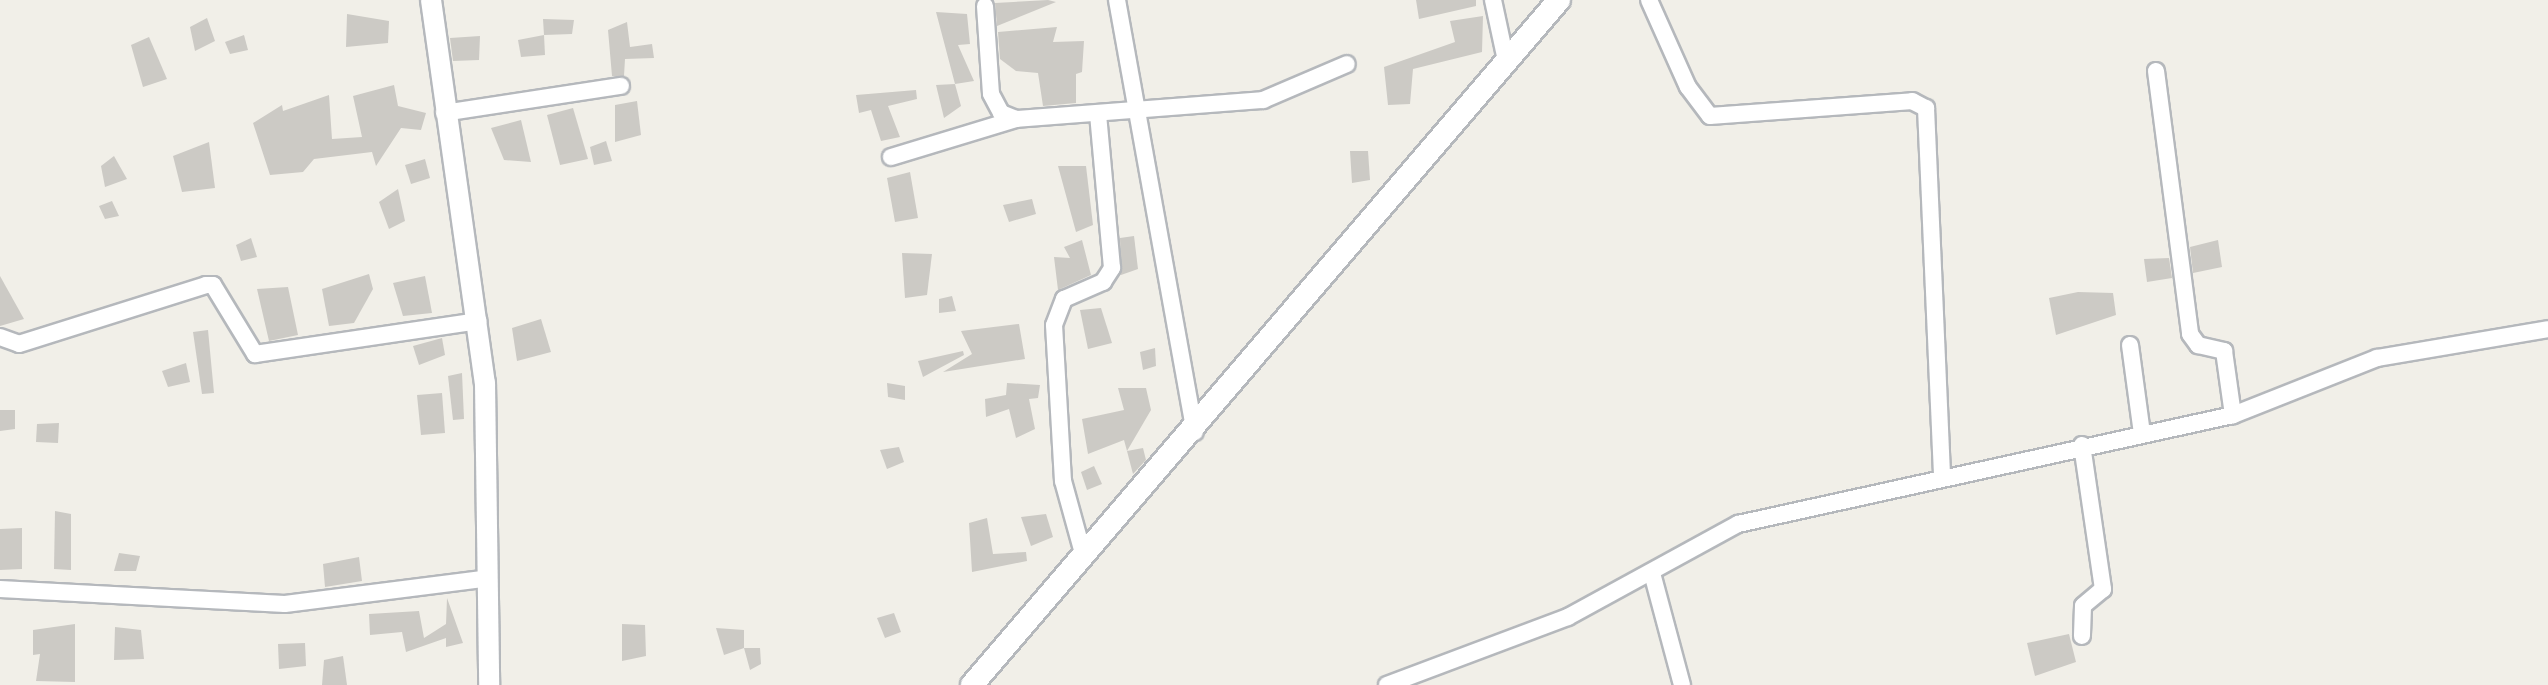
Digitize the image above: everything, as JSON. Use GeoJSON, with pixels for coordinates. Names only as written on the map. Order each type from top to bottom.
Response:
{"type":"FeatureCollection","features":[{"type":"Feature","properties":{"kind":"main road"},"geometry":{"type":"LineString","coordinates":[[972,685],[1195,432],[1505,56],[1559,0]]}},
{"type":"Feature","properties":{"kind":"street"},"geometry":{"type":"LineString","coordinates":[[431,0],[444,113],[479,321],[489,527],[484,579],[489,685]]}},
{"type":"Feature","properties":{"kind":"street"},"geometry":{"type":"LineString","coordinates":[[1117,0],[1134,110],[1195,432]]}},
{"type":"Feature","properties":{"kind":"street"},"geometry":{"type":"LineString","coordinates":[[1493,0],[1505,56]]}},
{"type":"Feature","properties":{"kind":"street"},"geometry":{"type":"LineString","coordinates":[[1649,0],[1688,87],[1710,116],[1912,101],[1926,108],[1942,475]]}},
{"type":"Feature","properties":{"kind":"street"},"geometry":{"type":"LineString","coordinates":[[985,6],[991,94],[1001,113],[1016,119]]}},
{"type":"Feature","properties":{"kind":"street"},"geometry":{"type":"LineString","coordinates":[[891,157],[1016,119],[1263,100],[1347,64]]}},
{"type":"Feature","properties":{"kind":"street"},"geometry":{"type":"LineString","coordinates":[[2156,71],[2190,334],[2198,345],[2224,351],[2233,415]]}},
{"type":"Feature","properties":{"kind":"street"},"geometry":{"type":"LineString","coordinates":[[444,113],[621,86]]}},
{"type":"Feature","properties":{"kind":"street"},"geometry":{"type":"LineString","coordinates":[[1084,557],[1063,481],[1055,312],[1064,299],[1103,282],[1112,268],[1098,114]]}},
{"type":"Feature","properties":{"kind":"street"},"geometry":{"type":"LineString","coordinates":[[0,337],[19,344],[206,285],[213,285],[255,354],[479,321]]}},
{"type":"Feature","properties":{"kind":"street"},"geometry":{"type":"LineString","coordinates":[[1387,685],[1507,643],[1652,573],[1715,531],[1942,475],[2233,415],[2351,365],[2548,329]]}},
{"type":"Feature","properties":{"kind":"street"},"geometry":{"type":"LineString","coordinates":[[2130,345],[2142,434]]}},
{"type":"Feature","properties":{"kind":"street"},"geometry":{"type":"LineString","coordinates":[[2082,445],[2103,589],[2083,606],[2082,636]]}},
{"type":"Feature","properties":{"kind":"street"},"geometry":{"type":"LineString","coordinates":[[1652,573],[1682,685]]}},
{"type":"Feature","properties":{"kind":"street"},"geometry":{"type":"LineString","coordinates":[[0,589],[285,604],[484,579]]}},
{"type":"Feature","properties":{"kind":"building"},"geometry":{"type":"Polygon","coordinates":[[[1416,0],[1476,0],[1476,6],[1419,19],[1416,0]]]}},
{"type":"Feature","properties":{"kind":"building"},"geometry":{"type":"Polygon","coordinates":[[[1056,2],[997,26],[995,3],[1056,2]]]}},
{"type":"Feature","properties":{"kind":"building"},"geometry":{"type":"Polygon","coordinates":[[[936,12],[967,14],[970,44],[958,45],[974,81],[955,84],[936,12]]]}},
{"type":"Feature","properties":{"kind":"building"},"geometry":{"type":"Polygon","coordinates":[[[347,14],[389,21],[388,43],[346,47],[347,14]]]}},
{"type":"Feature","properties":{"kind":"building"},"geometry":{"type":"Polygon","coordinates":[[[1483,16],[1482,52],[1413,69],[1410,104],[1388,105],[1384,67],[1455,42],[1450,21],[1483,16]]]}},
{"type":"Feature","properties":{"kind":"building"},"geometry":{"type":"Polygon","coordinates":[[[207,18],[215,41],[195,51],[190,27],[207,18]]]}},
{"type":"Feature","properties":{"kind":"building"},"geometry":{"type":"Polygon","coordinates":[[[543,19],[574,20],[572,34],[544,35],[543,19]]]}},
{"type":"Feature","properties":{"kind":"building"},"geometry":{"type":"Polygon","coordinates":[[[627,22],[630,47],[652,44],[654,58],[625,59],[624,76],[612,76],[608,30],[627,22]]]}},
{"type":"Feature","properties":{"kind":"building"},"geometry":{"type":"Polygon","coordinates":[[[1057,27],[1053,42],[1084,41],[1082,72],[1076,74],[1076,103],[1043,106],[1038,73],[1016,71],[1000,59],[998,32],[1057,27]]]}},
{"type":"Feature","properties":{"kind":"building"},"geometry":{"type":"Polygon","coordinates":[[[244,35],[248,50],[230,54],[225,42],[244,35]]]}},
{"type":"Feature","properties":{"kind":"building"},"geometry":{"type":"Polygon","coordinates":[[[544,35],[545,55],[521,57],[518,40],[544,35]]]}},
{"type":"Feature","properties":{"kind":"building"},"geometry":{"type":"Polygon","coordinates":[[[480,36],[479,60],[453,61],[450,38],[480,36]]]}},
{"type":"Feature","properties":{"kind":"building"},"geometry":{"type":"Polygon","coordinates":[[[149,37],[167,79],[143,87],[131,45],[149,37]]]}},
{"type":"Feature","properties":{"kind":"building"},"geometry":{"type":"Polygon","coordinates":[[[955,84],[961,106],[944,118],[936,85],[955,84]]]}},
{"type":"Feature","properties":{"kind":"building"},"geometry":{"type":"Polygon","coordinates":[[[394,85],[398,106],[426,113],[421,130],[401,128],[376,166],[372,152],[314,159],[303,172],[270,175],[253,123],[282,105],[283,111],[329,95],[332,139],[362,137],[353,96],[394,85]]]}},
{"type":"Feature","properties":{"kind":"building"},"geometry":{"type":"Polygon","coordinates":[[[916,90],[917,99],[888,106],[900,137],[881,141],[871,110],[859,113],[856,95],[916,90]]]}},
{"type":"Feature","properties":{"kind":"building"},"geometry":{"type":"Polygon","coordinates":[[[637,101],[641,135],[615,142],[615,105],[637,101]]]}},
{"type":"Feature","properties":{"kind":"building"},"geometry":{"type":"Polygon","coordinates":[[[573,108],[588,159],[560,165],[547,115],[573,108]]]}},
{"type":"Feature","properties":{"kind":"building"},"geometry":{"type":"Polygon","coordinates":[[[521,120],[531,162],[504,160],[491,128],[521,120]]]}},
{"type":"Feature","properties":{"kind":"building"},"geometry":{"type":"Polygon","coordinates":[[[606,141],[612,161],[594,165],[590,147],[606,141]]]}},
{"type":"Feature","properties":{"kind":"building"},"geometry":{"type":"Polygon","coordinates":[[[209,142],[215,188],[182,192],[173,156],[209,142]]]}},
{"type":"Feature","properties":{"kind":"building"},"geometry":{"type":"Polygon","coordinates":[[[1350,151],[1368,151],[1370,180],[1352,183],[1350,151]]]}},
{"type":"Feature","properties":{"kind":"building"},"geometry":{"type":"Polygon","coordinates":[[[114,156],[127,179],[105,187],[101,166],[114,156]]]}},
{"type":"Feature","properties":{"kind":"building"},"geometry":{"type":"Polygon","coordinates":[[[425,159],[430,178],[411,184],[405,165],[425,159]]]}},
{"type":"Feature","properties":{"kind":"building"},"geometry":{"type":"Polygon","coordinates":[[[1058,166],[1086,166],[1093,225],[1076,232],[1058,166]]]}},
{"type":"Feature","properties":{"kind":"building"},"geometry":{"type":"Polygon","coordinates":[[[910,172],[918,218],[895,222],[887,178],[910,172]]]}},
{"type":"Feature","properties":{"kind":"building"},"geometry":{"type":"Polygon","coordinates":[[[398,189],[405,221],[389,229],[379,202],[398,189]]]}},
{"type":"Feature","properties":{"kind":"building"},"geometry":{"type":"Polygon","coordinates":[[[1032,199],[1036,214],[1009,222],[1003,205],[1032,199]]]}},
{"type":"Feature","properties":{"kind":"building"},"geometry":{"type":"Polygon","coordinates":[[[112,201],[119,216],[105,219],[99,206],[112,201]]]}},
{"type":"Feature","properties":{"kind":"building"},"geometry":{"type":"Polygon","coordinates":[[[1134,236],[1138,269],[1121,275],[1120,238],[1134,236]]]}},
{"type":"Feature","properties":{"kind":"building"},"geometry":{"type":"Polygon","coordinates":[[[251,238],[257,257],[241,261],[236,245],[251,238]]]}},
{"type":"Feature","properties":{"kind":"building"},"geometry":{"type":"Polygon","coordinates":[[[1082,240],[1091,275],[1058,290],[1054,257],[1070,258],[1064,247],[1082,240]]]}},
{"type":"Feature","properties":{"kind":"building"},"geometry":{"type":"Polygon","coordinates":[[[2218,240],[2222,267],[2193,273],[2190,247],[2218,240]]]}},
{"type":"Feature","properties":{"kind":"building"},"geometry":{"type":"Polygon","coordinates":[[[902,253],[932,254],[927,295],[905,298],[902,253]]]}},
{"type":"Feature","properties":{"kind":"building"},"geometry":{"type":"Polygon","coordinates":[[[2169,258],[2172,278],[2147,282],[2144,259],[2169,258]]]}},
{"type":"Feature","properties":{"kind":"building"},"geometry":{"type":"Polygon","coordinates":[[[369,274],[373,289],[354,323],[329,326],[322,289],[369,274]]]}},
{"type":"Feature","properties":{"kind":"building"},"geometry":{"type":"Polygon","coordinates":[[[0,276],[24,319],[0,326],[0,276]]]}},
{"type":"Feature","properties":{"kind":"building"},"geometry":{"type":"Polygon","coordinates":[[[425,276],[432,313],[403,316],[393,283],[425,276]]]}},
{"type":"Feature","properties":{"kind":"building"},"geometry":{"type":"Polygon","coordinates":[[[288,287],[298,335],[269,341],[257,289],[288,287]]]}},
{"type":"Feature","properties":{"kind":"building"},"geometry":{"type":"Polygon","coordinates":[[[2078,292],[2113,293],[2116,315],[2056,335],[2049,298],[2078,292]]]}},
{"type":"Feature","properties":{"kind":"building"},"geometry":{"type":"Polygon","coordinates":[[[952,296],[956,311],[939,313],[939,299],[952,296]]]}},
{"type":"Feature","properties":{"kind":"building"},"geometry":{"type":"Polygon","coordinates":[[[1101,308],[1112,343],[1088,349],[1080,310],[1101,308]]]}},
{"type":"Feature","properties":{"kind":"building"},"geometry":{"type":"Polygon","coordinates":[[[541,319],[551,352],[517,361],[512,328],[541,319]]]}},
{"type":"Feature","properties":{"kind":"building"},"geometry":{"type":"Polygon","coordinates":[[[1019,324],[1025,359],[943,372],[972,354],[961,331],[1019,324]]]}},
{"type":"Feature","properties":{"kind":"building"},"geometry":{"type":"Polygon","coordinates":[[[208,330],[214,393],[202,394],[193,332],[208,330]]]}},
{"type":"Feature","properties":{"kind":"building"},"geometry":{"type":"Polygon","coordinates":[[[442,338],[445,355],[419,365],[413,346],[442,338]]]}},
{"type":"Feature","properties":{"kind":"building"},"geometry":{"type":"Polygon","coordinates":[[[1155,348],[1156,366],[1143,370],[1140,352],[1155,348]]]}},
{"type":"Feature","properties":{"kind":"building"},"geometry":{"type":"Polygon","coordinates":[[[963,351],[964,355],[923,377],[918,361],[963,351]]]}},
{"type":"Feature","properties":{"kind":"building"},"geometry":{"type":"Polygon","coordinates":[[[186,363],[190,382],[168,387],[162,371],[186,363]]]}},
{"type":"Feature","properties":{"kind":"building"},"geometry":{"type":"Polygon","coordinates":[[[462,373],[464,419],[453,420],[448,376],[462,373]]]}},
{"type":"Feature","properties":{"kind":"building"},"geometry":{"type":"Polygon","coordinates":[[[887,383],[905,386],[905,400],[888,397],[887,383]]]}},
{"type":"Feature","properties":{"kind":"building"},"geometry":{"type":"Polygon","coordinates":[[[1007,383],[1040,385],[1038,398],[1029,399],[1035,429],[1016,438],[1009,409],[986,417],[985,399],[1006,395],[1007,383]]]}},
{"type":"Feature","properties":{"kind":"building"},"geometry":{"type":"Polygon","coordinates":[[[1118,388],[1146,388],[1151,410],[1127,451],[1124,440],[1088,454],[1082,419],[1124,410],[1118,388]]]}},
{"type":"Feature","properties":{"kind":"building"},"geometry":{"type":"Polygon","coordinates":[[[442,393],[445,433],[421,435],[417,395],[442,393]]]}},
{"type":"Feature","properties":{"kind":"building"},"geometry":{"type":"Polygon","coordinates":[[[0,410],[15,410],[15,429],[0,431],[0,410]]]}},
{"type":"Feature","properties":{"kind":"building"},"geometry":{"type":"Polygon","coordinates":[[[59,423],[58,443],[36,442],[37,424],[59,423]]]}},
{"type":"Feature","properties":{"kind":"building"},"geometry":{"type":"Polygon","coordinates":[[[899,447],[904,462],[887,469],[880,450],[899,447]]]}},
{"type":"Feature","properties":{"kind":"building"},"geometry":{"type":"Polygon","coordinates":[[[1143,448],[1146,460],[1133,474],[1127,451],[1143,448]]]}},
{"type":"Feature","properties":{"kind":"building"},"geometry":{"type":"Polygon","coordinates":[[[1094,466],[1102,484],[1087,490],[1081,472],[1094,466]]]}},
{"type":"Feature","properties":{"kind":"building"},"geometry":{"type":"Polygon","coordinates":[[[55,511],[71,514],[71,570],[54,569],[55,511]]]}},
{"type":"Feature","properties":{"kind":"building"},"geometry":{"type":"Polygon","coordinates":[[[1046,514],[1053,537],[1031,546],[1021,517],[1046,514]]]}},
{"type":"Feature","properties":{"kind":"building"},"geometry":{"type":"Polygon","coordinates":[[[987,518],[993,554],[1026,552],[1027,561],[972,572],[969,523],[987,518]]]}},
{"type":"Feature","properties":{"kind":"building"},"geometry":{"type":"Polygon","coordinates":[[[22,528],[22,569],[0,570],[0,529],[22,528]]]}},
{"type":"Feature","properties":{"kind":"building"},"geometry":{"type":"Polygon","coordinates":[[[119,553],[140,556],[136,571],[114,571],[119,553]]]}},
{"type":"Feature","properties":{"kind":"building"},"geometry":{"type":"Polygon","coordinates":[[[359,557],[362,581],[325,587],[323,564],[359,557]]]}},
{"type":"Feature","properties":{"kind":"building"},"geometry":{"type":"Polygon","coordinates":[[[447,598],[463,643],[446,647],[446,638],[406,652],[402,632],[370,635],[369,614],[419,611],[424,638],[446,624],[447,598]]]}},
{"type":"Feature","properties":{"kind":"building"},"geometry":{"type":"Polygon","coordinates":[[[894,613],[901,632],[885,638],[877,618],[894,613]]]}},
{"type":"Feature","properties":{"kind":"building"},"geometry":{"type":"Polygon","coordinates":[[[75,624],[75,682],[36,681],[40,654],[33,655],[33,630],[75,624]]]}},
{"type":"Feature","properties":{"kind":"building"},"geometry":{"type":"Polygon","coordinates":[[[622,624],[645,625],[646,656],[622,661],[622,624]]]}},
{"type":"Feature","properties":{"kind":"building"},"geometry":{"type":"Polygon","coordinates":[[[115,627],[141,630],[144,659],[114,660],[115,627]]]}},
{"type":"Feature","properties":{"kind":"building"},"geometry":{"type":"Polygon","coordinates":[[[716,628],[744,630],[744,648],[724,655],[716,628]]]}},
{"type":"Feature","properties":{"kind":"building"},"geometry":{"type":"Polygon","coordinates":[[[2069,634],[2076,662],[2035,676],[2027,643],[2069,634]]]}},
{"type":"Feature","properties":{"kind":"building"},"geometry":{"type":"Polygon","coordinates":[[[305,643],[306,666],[279,669],[278,644],[305,643]]]}},
{"type":"Feature","properties":{"kind":"building"},"geometry":{"type":"Polygon","coordinates":[[[744,648],[760,648],[761,664],[750,670],[744,648]]]}},
{"type":"Feature","properties":{"kind":"building"},"geometry":{"type":"Polygon","coordinates":[[[343,656],[347,685],[322,685],[324,660],[343,656]]]}}]}
